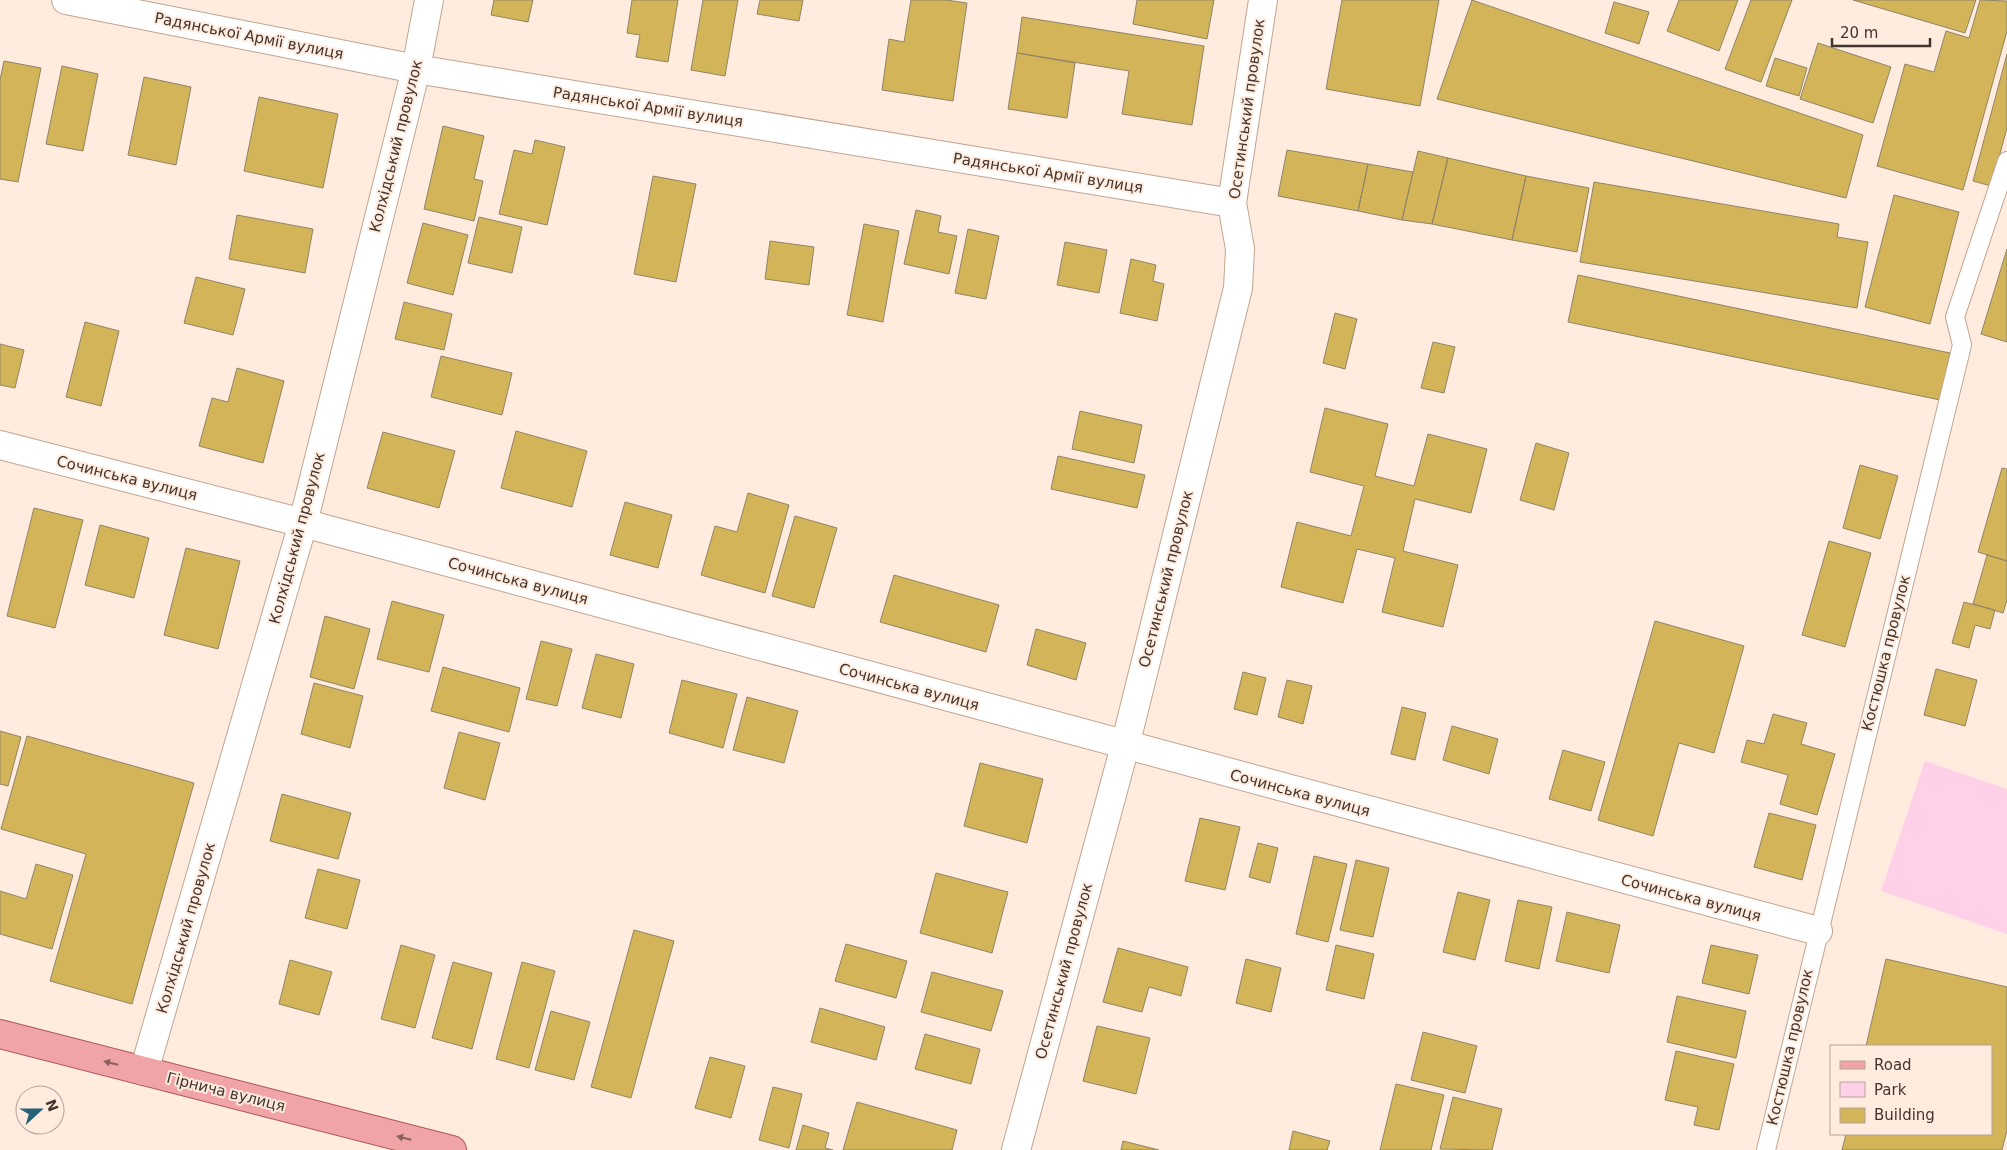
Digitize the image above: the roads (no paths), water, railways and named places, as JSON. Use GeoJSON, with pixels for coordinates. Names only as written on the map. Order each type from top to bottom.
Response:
{"type":"FeatureCollection","features":[{"type":"Feature","properties":{"kind":"main road","name":"Гірнича вулиця"},"geometry":{"type":"LineString","coordinates":[[0,1034],[452,1150]]}},
{"type":"Feature","properties":{"kind":"street","name":"Радянської Армії вулиця"},"geometry":{"type":"LineString","coordinates":[[66,0],[416,69],[1232,203]]}},
{"type":"Feature","properties":{"kind":"street","name":"Колхідський провулок"},"geometry":{"type":"LineString","coordinates":[[144,1071],[303,523],[416,69],[429,0]]}},
{"type":"Feature","properties":{"kind":"street","name":"Осетинський провулок"},"geometry":{"type":"LineString","coordinates":[[1016,1150],[1125,746],[1238,288],[1240,249],[1232,203],[1263,0]]}},
{"type":"Feature","properties":{"kind":"street","name":"Сочинська вулиця"},"geometry":{"type":"LineString","coordinates":[[0,445],[303,523],[1125,746],[1818,931]]}},
{"type":"Feature","properties":{"kind":"lane","name":"Костюшка провулок"},"geometry":{"type":"LineString","coordinates":[[1766,1150],[1962,345],[1955,317],[2007,161]]}}]}
